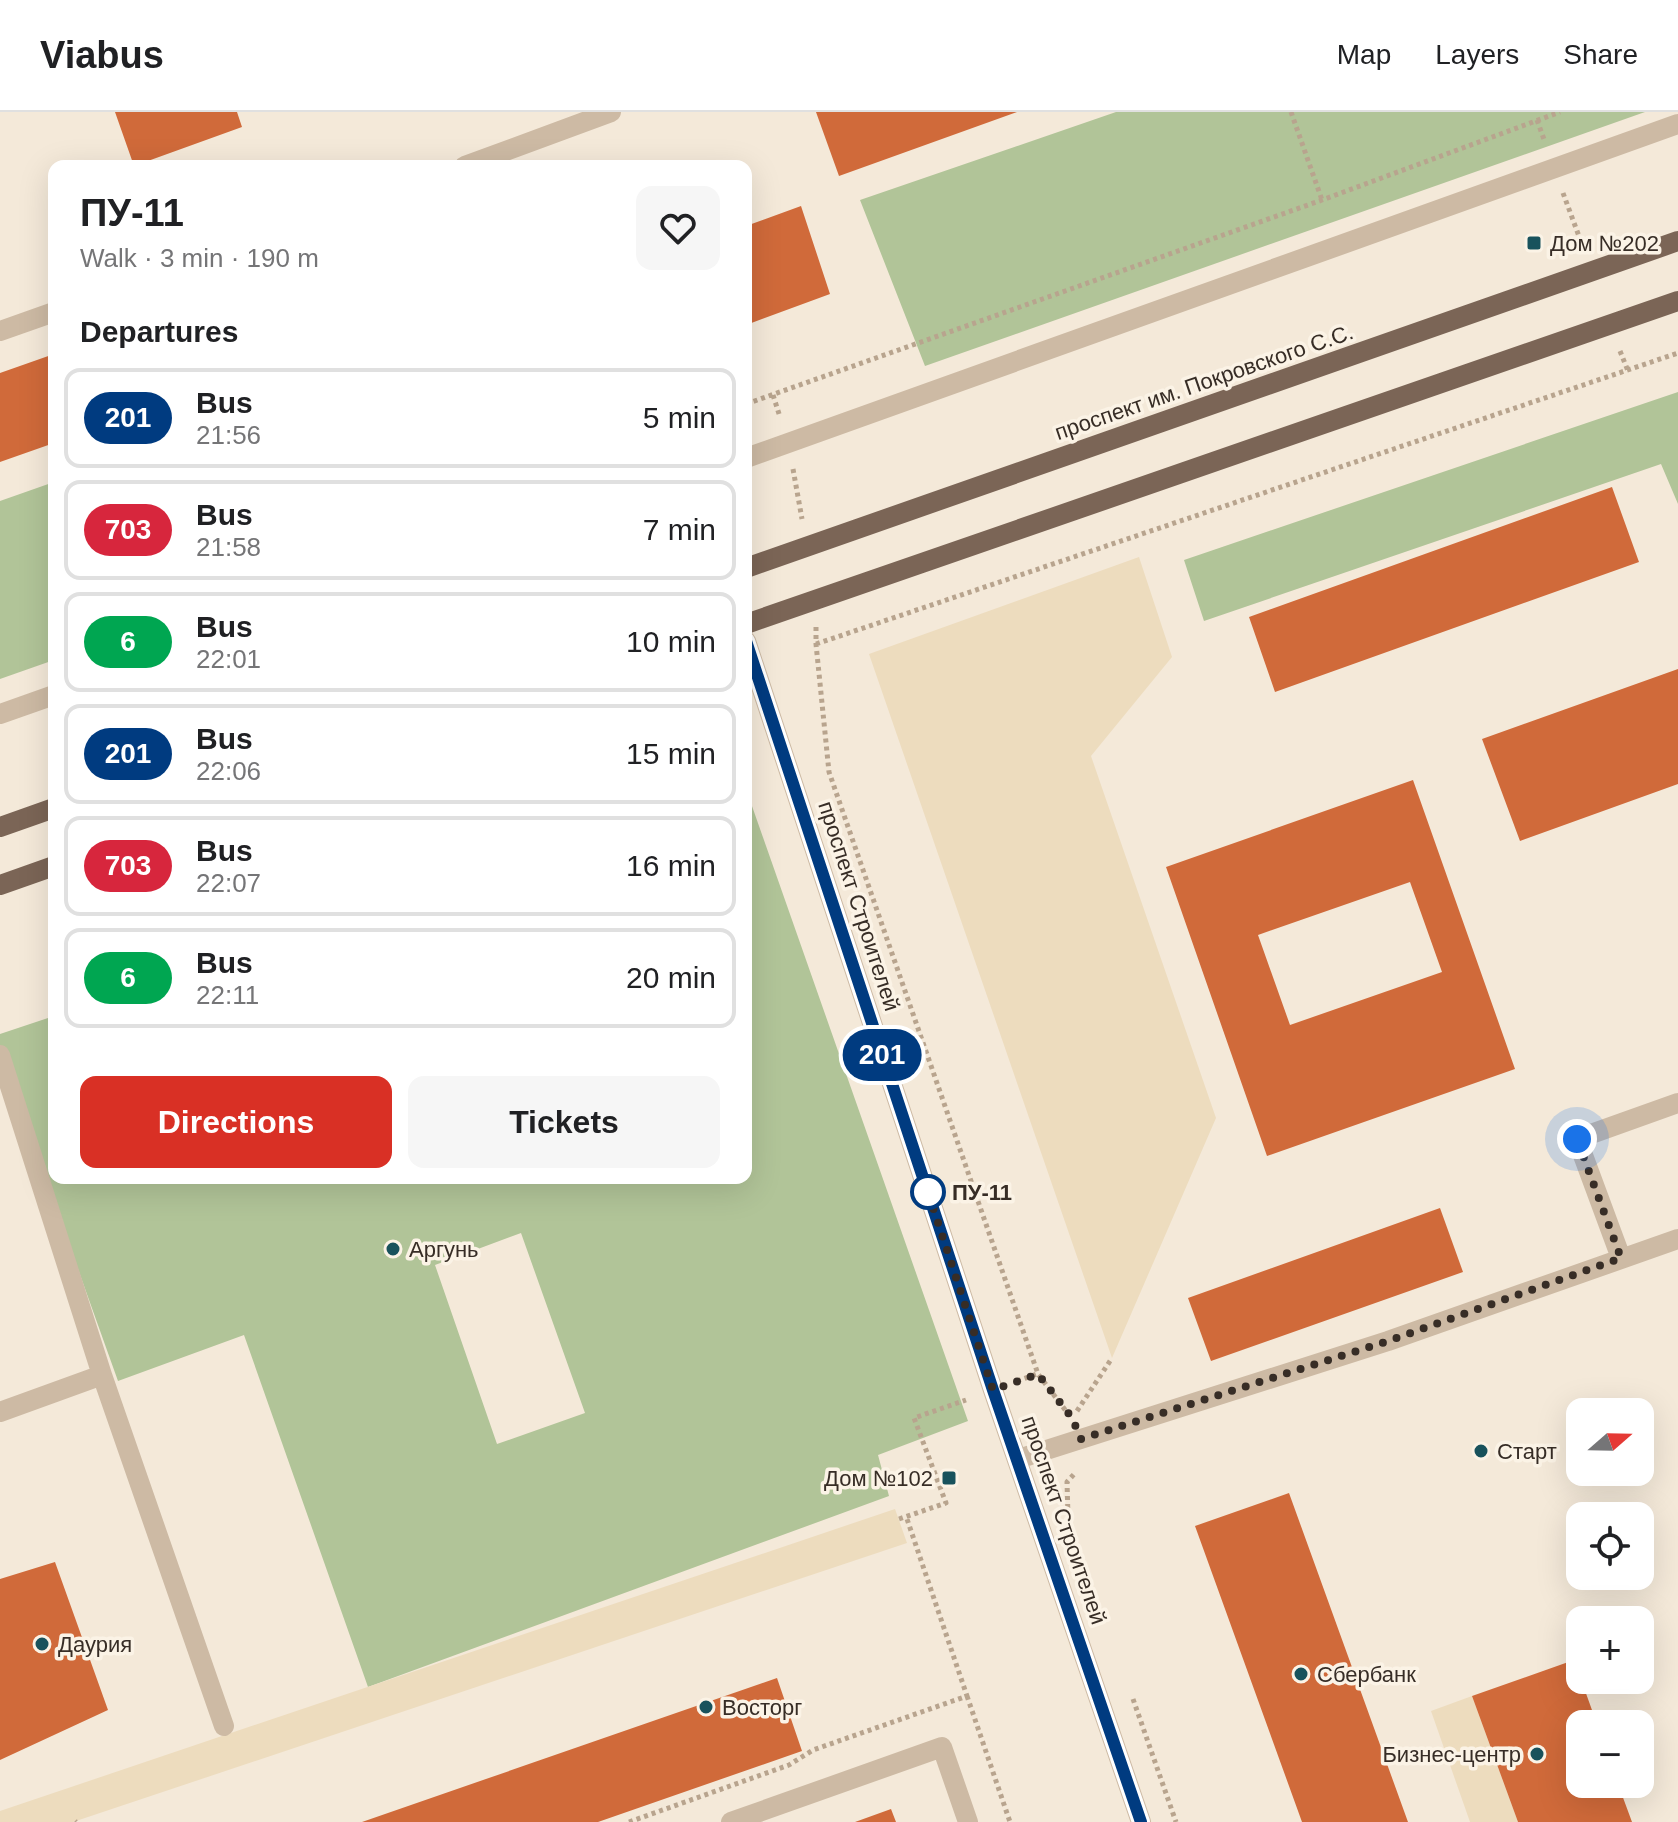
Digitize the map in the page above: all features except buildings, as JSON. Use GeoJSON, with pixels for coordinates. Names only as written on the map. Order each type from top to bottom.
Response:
{"type":"FeatureCollection","features":[{"type":"Feature","properties":{"kind":"main road","name":"проспект им. Покровского С.С."},"geometry":{"type":"LineString","coordinates":[[752,566],[1678,241]]}},
{"type":"Feature","properties":{"kind":"main road"},"geometry":{"type":"LineString","coordinates":[[752,622],[1678,301]]}},
{"type":"Feature","properties":{"kind":"main road"},"geometry":{"type":"LineString","coordinates":[[0,827],[48,810]]}},
{"type":"Feature","properties":{"kind":"main road"},"geometry":{"type":"LineString","coordinates":[[0,885],[48,868]]}},
{"type":"Feature","properties":{"kind":"street"},"geometry":{"type":"LineString","coordinates":[[481,160],[611,112]]}},
{"type":"Feature","properties":{"kind":"street"},"geometry":{"type":"LineString","coordinates":[[752,456],[1678,124]]}},
{"type":"Feature","properties":{"kind":"street"},"geometry":{"type":"LineString","coordinates":[[0,331],[48,314]]}},
{"type":"Feature","properties":{"kind":"street","name":"проспект Строителей"},"geometry":{"type":"LineString","coordinates":[[752,659],[993,1390],[1141,1822]]}},
{"type":"Feature","properties":{"kind":"street"},"geometry":{"type":"LineString","coordinates":[[0,714],[48,697]]}},
{"type":"Feature","properties":{"kind":"street"},"geometry":{"type":"LineString","coordinates":[[0,1055],[102,1375],[224,1726]]}},
{"type":"Feature","properties":{"kind":"street"},"geometry":{"type":"LineString","coordinates":[[1621,1258],[1577,1139],[1678,1103]]}},
{"type":"Feature","properties":{"kind":"street"},"geometry":{"type":"LineString","coordinates":[[1018,1459],[1388,1341],[1678,1239]]}},
{"type":"Feature","properties":{"kind":"street"},"geometry":{"type":"LineString","coordinates":[[0,1412],[102,1375]]}},
{"type":"Feature","properties":{"kind":"street"},"geometry":{"type":"LineString","coordinates":[[731,1822],[942,1747],[968,1822]]}},
{"type":"Feature","properties":{"kind":"path"},"geometry":{"type":"LineString","coordinates":[[1291,112],[1322,200]]}},
{"type":"Feature","properties":{"kind":"path"},"geometry":{"type":"LineString","coordinates":[[752,402],[1322,200],[1560,112]]}},
{"type":"Feature","properties":{"kind":"path"},"geometry":{"type":"LineString","coordinates":[[816,644],[1678,353]]}},
{"type":"Feature","properties":{"kind":"path"},"geometry":{"type":"LineString","coordinates":[[829,772],[1038,1374],[1072,1418],[1112,1358]]}},
{"type":"Feature","properties":{"kind":"path"},"geometry":{"type":"LineString","coordinates":[[899,1519],[946,1503],[914,1418],[1038,1374]]}},
{"type":"Feature","properties":{"kind":"path"},"geometry":{"type":"LineString","coordinates":[[1073,1530],[1068,1516],[1067,1482],[1086,1457],[1081,1439]]}},
{"type":"Feature","properties":{"kind":"path"},"geometry":{"type":"LineString","coordinates":[[906,1516],[1010,1822]]}},
{"type":"Feature","properties":{"kind":"path"},"geometry":{"type":"LineString","coordinates":[[1130,1691],[1176,1822]]}},
{"type":"Feature","properties":{"kind":"path"},"geometry":{"type":"LineString","coordinates":[[629,1822],[789,1765],[813,1750],[967,1696]]}},
{"type":"Feature","properties":{"kind":"green space"},"geometry":{"type":"Polygon","coordinates":[[[1116,112],[1645,112],[925,366],[860,200],[1116,112]]]}},
{"type":"Feature","properties":{"kind":"green space"},"geometry":{"type":"Polygon","coordinates":[[[1678,392],[1678,504],[1661,464],[1204,621],[1184,560],[1678,392]]]}},
{"type":"Feature","properties":{"kind":"green space"},"geometry":{"type":"Polygon","coordinates":[[[48,484],[48,662],[0,679],[0,501],[48,484]]]}},
{"type":"Feature","properties":{"kind":"green space"},"geometry":{"type":"Polygon","coordinates":[[[752,806],[968,1421],[878,1455],[889,1496],[368,1687],[244,1335],[118,1381],[0,1051],[0,1034],[48,1018],[48,1184],[752,1184],[752,806]],[[521,1233],[435,1265],[497,1444],[585,1413],[521,1233]]]}},
{"type":"Feature","properties":{"kind":"shaded area"},"geometry":{"type":"Polygon","coordinates":[[[1139,557],[1172,657],[1091,756],[1216,1118],[1112,1358],[869,654],[1139,557]]]}},
{"type":"Feature","properties":{"kind":"shaded area"},"geometry":{"type":"Polygon","coordinates":[[[895,1509],[907,1543],[73,1822],[0,1822],[0,1811],[895,1509]]]}},
{"type":"Feature","properties":{"kind":"shaded area"},"geometry":{"type":"Polygon","coordinates":[[[1472,1696],[1518,1822],[1470,1822],[1431,1711],[1472,1696]]]}},
{"type":"Feature","properties":{"kind":"bus line","name":"201"},"geometry":{"type":"LineString","coordinates":[[752,659],[993,1390],[1141,1822]]}},
{"type":"Feature","properties":{"kind":"place","name":"Дом №202"},"geometry":{"type":"Point","coordinates":[1534,243]}},
{"type":"Feature","properties":{"kind":"place","name":"ПУ-11"},"geometry":{"type":"Point","coordinates":[928,1192]}},
{"type":"Feature","properties":{"kind":"place","name":"Аргунь"},"geometry":{"type":"Point","coordinates":[393,1249]}},
{"type":"Feature","properties":{"kind":"place","name":"Старт"},"geometry":{"type":"Point","coordinates":[1481,1451]}},
{"type":"Feature","properties":{"kind":"place","name":"Дом №102"},"geometry":{"type":"Point","coordinates":[949,1478]}},
{"type":"Feature","properties":{"kind":"place","name":"Даурия"},"geometry":{"type":"Point","coordinates":[42,1644]}},
{"type":"Feature","properties":{"kind":"place","name":"Сбербанк"},"geometry":{"type":"Point","coordinates":[1301,1674]}},
{"type":"Feature","properties":{"kind":"place","name":"Восторг"},"geometry":{"type":"Point","coordinates":[706,1707]}},
{"type":"Feature","properties":{"kind":"place","name":"Бизнес-центр"},"geometry":{"type":"Point","coordinates":[1537,1754]}},
{"type":"Feature","properties":{"kind":"route"},"geometry":{"type":"LineString","coordinates":[[928,1192],[924,1180],[993,1390],[1038,1374],[1072,1418],[1081,1439],[1388,1341],[1621,1258],[1577,1139]]}}]}
